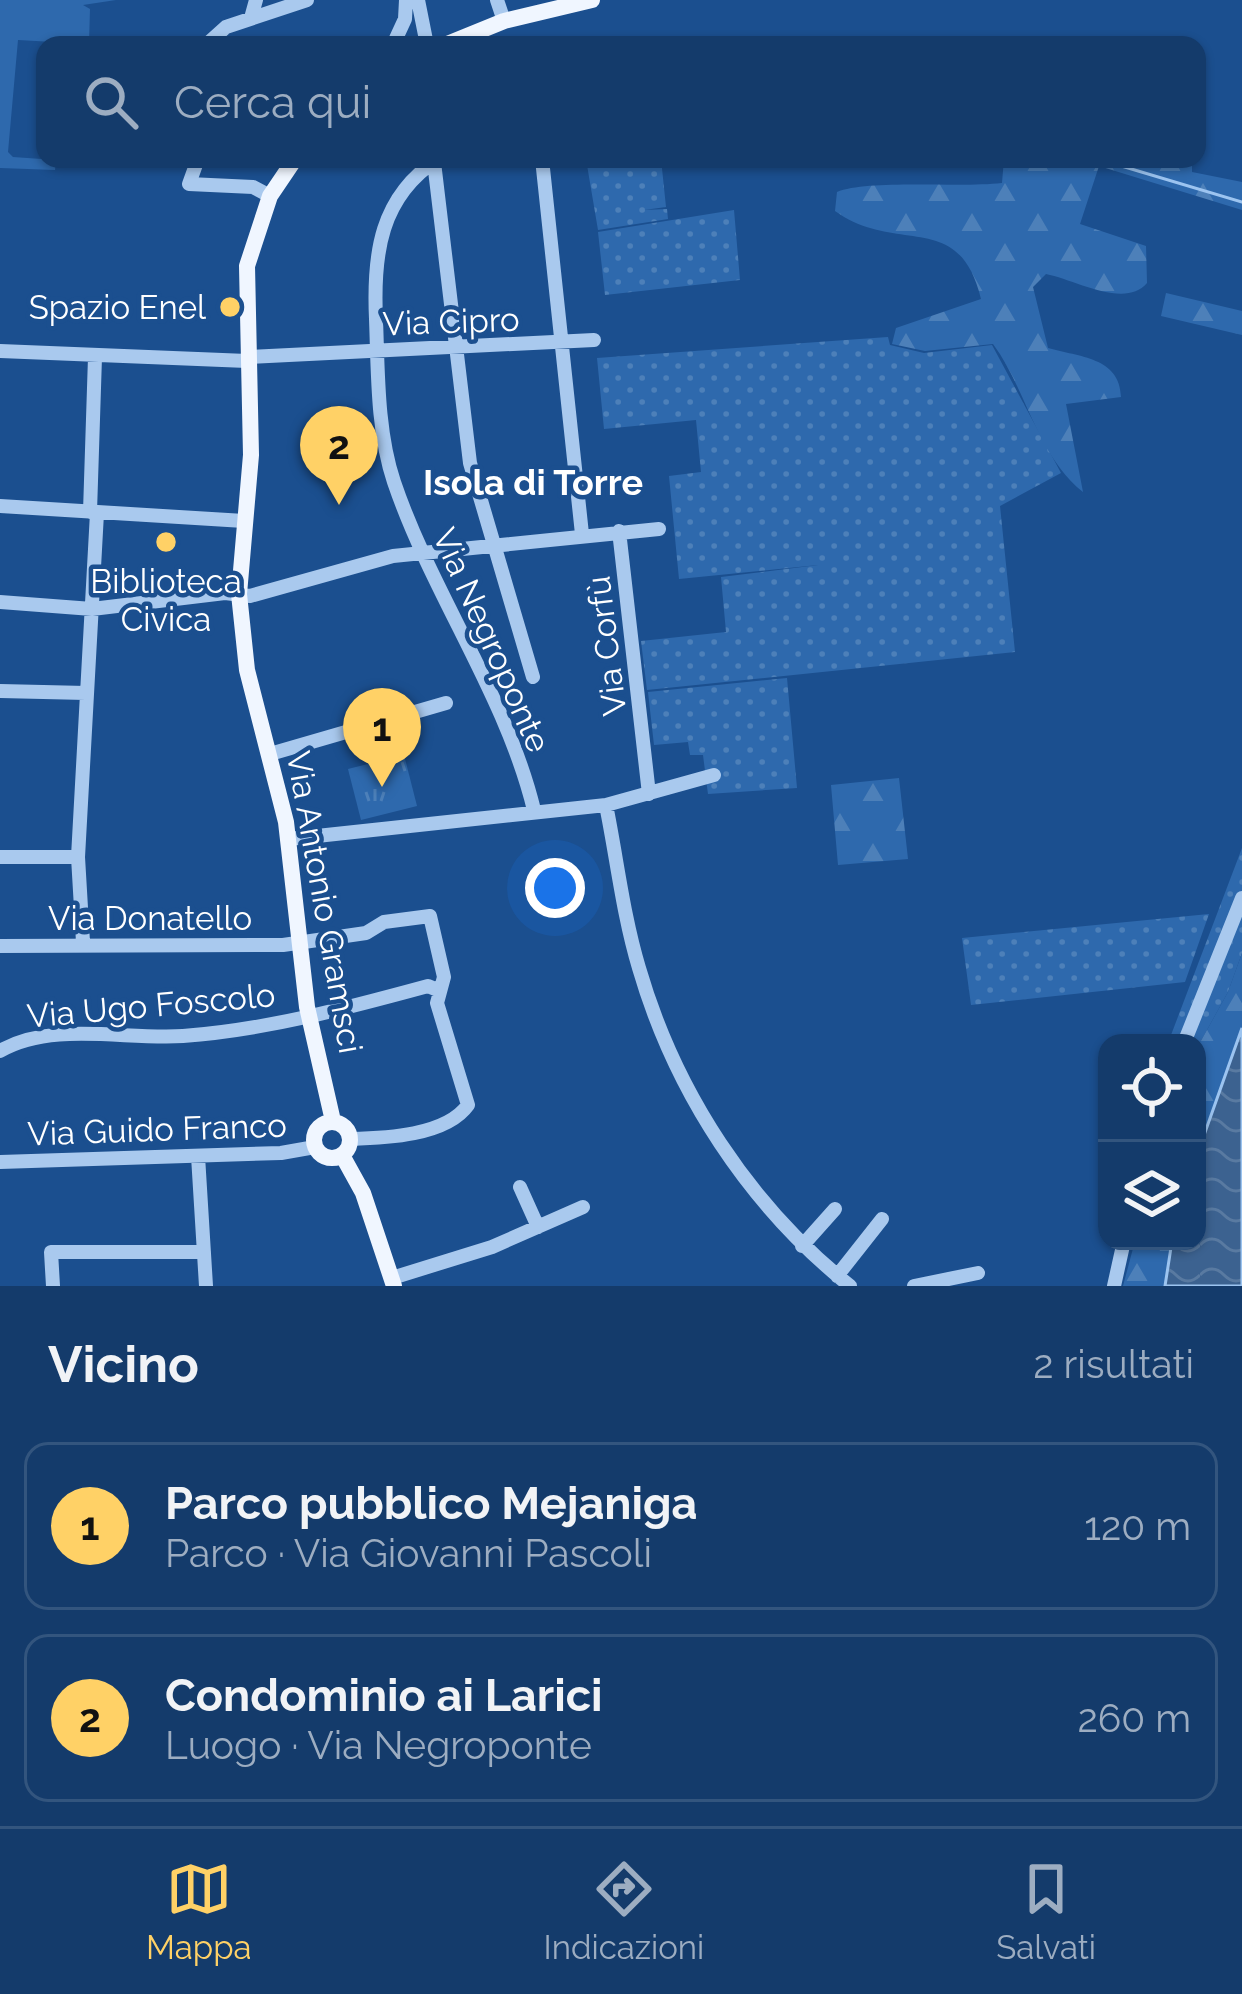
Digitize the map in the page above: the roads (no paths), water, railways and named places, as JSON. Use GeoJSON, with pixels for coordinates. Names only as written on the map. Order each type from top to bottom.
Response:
{"type":"FeatureCollection","features":[{"type":"Feature","properties":{"kind":"main road"},"geometry":{"type":"LineString","coordinates":[[467,36],[504,21],[592,0]]}},
{"type":"Feature","properties":{"kind":"main road","name":"Via Antonio Gramsci"},"geometry":{"type":"LineString","coordinates":[[289,168],[270,196],[248,266],[251,455],[239,595],[247,670],[289,839],[309,1018],[333,1121]]}},
{"type":"Feature","properties":{"kind":"main road"},"geometry":{"type":"LineString","coordinates":[[346,1147],[327,1158],[315,1147],[316,1129],[333,1121],[347,1129],[346,1147],[393,1282]]}},
{"type":"Feature","properties":{"kind":"street"},"geometry":{"type":"LineString","coordinates":[[251,18],[256,0]]}},
{"type":"Feature","properties":{"kind":"street"},"geometry":{"type":"LineString","coordinates":[[213,36],[307,0]]}},
{"type":"Feature","properties":{"kind":"street"},"geometry":{"type":"LineString","coordinates":[[398,36],[406,19],[406,0]]}},
{"type":"Feature","properties":{"kind":"street"},"geometry":{"type":"LineString","coordinates":[[418,0],[425,36]]}},
{"type":"Feature","properties":{"kind":"street"},"geometry":{"type":"LineString","coordinates":[[497,0],[504,21]]}},
{"type":"Feature","properties":{"kind":"street"},"geometry":{"type":"LineString","coordinates":[[194,168],[188,184],[253,188],[270,196]]}},
{"type":"Feature","properties":{"kind":"street","name":"Via Negroponte"},"geometry":{"type":"LineString","coordinates":[[427,168],[399,194],[383,220],[376,262],[377,350],[387,451],[422,552],[505,730],[534,810]]}},
{"type":"Feature","properties":{"kind":"street"},"geometry":{"type":"LineString","coordinates":[[437,168],[470,463],[533,677]]}},
{"type":"Feature","properties":{"kind":"street","name":"Via Cipro"},"geometry":{"type":"LineString","coordinates":[[543,168],[562,344]]}},
{"type":"Feature","properties":{"kind":"street","name":"Via Cipro"},"geometry":{"type":"LineString","coordinates":[[0,352],[247,359],[594,340]]}},
{"type":"Feature","properties":{"kind":"street"},"geometry":{"type":"LineString","coordinates":[[562,344],[581,534]]}},
{"type":"Feature","properties":{"kind":"street"},"geometry":{"type":"LineString","coordinates":[[83,943],[78,857],[91,609],[95,357]]}},
{"type":"Feature","properties":{"kind":"street"},"geometry":{"type":"LineString","coordinates":[[0,506],[244,521]]}},
{"type":"Feature","properties":{"kind":"street","name":"Via Corfù"},"geometry":{"type":"LineString","coordinates":[[649,794],[619,531],[659,529]]}},
{"type":"Feature","properties":{"kind":"street"},"geometry":{"type":"LineString","coordinates":[[0,602],[91,609],[283,590],[393,556],[619,531]]}},
{"type":"Feature","properties":{"kind":"street"},"geometry":{"type":"LineString","coordinates":[[0,691],[86,693]]}},
{"type":"Feature","properties":{"kind":"street"},"geometry":{"type":"LineString","coordinates":[[270,754],[446,703]]}},
{"type":"Feature","properties":{"kind":"street"},"geometry":{"type":"LineString","coordinates":[[289,839],[606,805],[714,775]]}},
{"type":"Feature","properties":{"kind":"street"},"geometry":{"type":"LineString","coordinates":[[606,805],[633,947],[668,1042],[736,1167],[802,1246],[843,1281],[882,1219]]}},
{"type":"Feature","properties":{"kind":"street"},"geometry":{"type":"LineString","coordinates":[[0,857],[78,857]]}},
{"type":"Feature","properties":{"kind":"street"},"geometry":{"type":"LineString","coordinates":[[1188,1034],[1242,898]]}},
{"type":"Feature","properties":{"kind":"street","name":"Via Donatello"},"geometry":{"type":"LineString","coordinates":[[0,946],[299,942],[366,933],[384,922],[430,916],[444,977],[440,991]]}},
{"type":"Feature","properties":{"kind":"street","name":"Via Ugo Foscolo"},"geometry":{"type":"LineString","coordinates":[[0,1051],[35,1036],[182,1036],[309,1018],[428,986],[440,991]]}},
{"type":"Feature","properties":{"kind":"street"},"geometry":{"type":"LineString","coordinates":[[346,1147],[455,1118],[468,1105],[437,1003],[440,991]]}},
{"type":"Feature","properties":{"kind":"street","name":"Via Guido Franco"},"geometry":{"type":"LineString","coordinates":[[0,1162],[315,1147]]}},
{"type":"Feature","properties":{"kind":"street"},"geometry":{"type":"LineString","coordinates":[[198,1156],[206,1286]]}},
{"type":"Feature","properties":{"kind":"street"},"geometry":{"type":"LineString","coordinates":[[520,1186],[538,1227]]}},
{"type":"Feature","properties":{"kind":"street"},"geometry":{"type":"LineString","coordinates":[[393,1282],[583,1207]]}},
{"type":"Feature","properties":{"kind":"street"},"geometry":{"type":"LineString","coordinates":[[802,1246],[835,1209]]}},
{"type":"Feature","properties":{"kind":"street"},"geometry":{"type":"LineString","coordinates":[[1114,1286],[1122,1250]]}},
{"type":"Feature","properties":{"kind":"street"},"geometry":{"type":"LineString","coordinates":[[53,1286],[50,1252],[204,1252]]}},
{"type":"Feature","properties":{"kind":"street"},"geometry":{"type":"LineString","coordinates":[[914,1286],[978,1273]]}},
{"type":"Feature","properties":{"kind":"water"},"geometry":{"type":"Polygon","coordinates":[[[1242,1028],[1242,1286],[1165,1286],[1171,1250],[1206,1250],[1206,1130],[1242,1028]]]}},
{"type":"Feature","properties":{"kind":"waterway"},"geometry":{"type":"LineString","coordinates":[[1128,168],[1242,202]]}},
{"type":"Feature","properties":{"kind":"place","name":"Spazio Enel"},"geometry":{"type":"Point","coordinates":[230,307]}},
{"type":"Feature","properties":{"kind":"place","name":"Condominio ai Larici"},"geometry":{"type":"Point","coordinates":[339,505]}},
{"type":"Feature","properties":{"kind":"place","name":"Biblioteca Civica"},"geometry":{"type":"Point","coordinates":[166,542]}},
{"type":"Feature","properties":{"kind":"place","name":"Parco pubblico Mejaniga"},"geometry":{"type":"Point","coordinates":[382,787]}},
{"type":"Feature","properties":{"kind":"district","name":"Isola di Torre"},"geometry":{"type":"Point","coordinates":[533,482]}}]}
